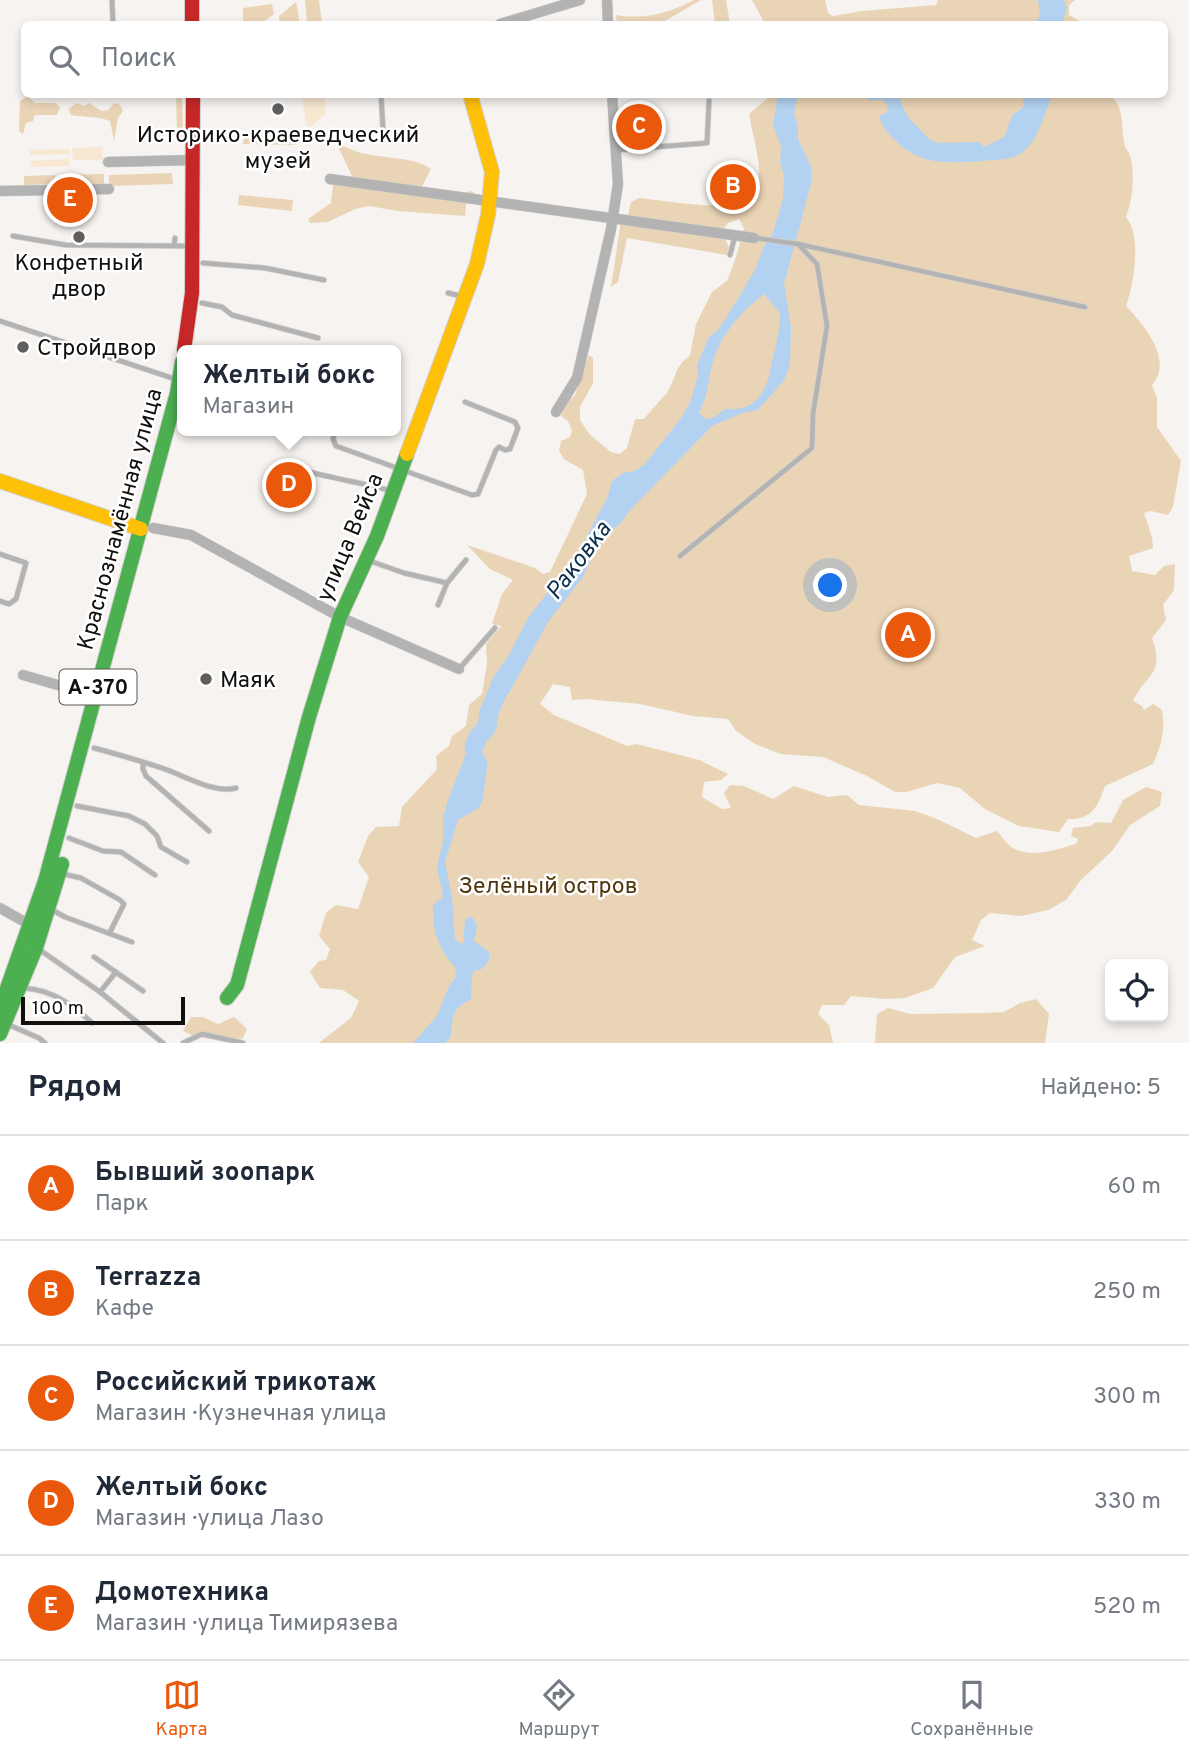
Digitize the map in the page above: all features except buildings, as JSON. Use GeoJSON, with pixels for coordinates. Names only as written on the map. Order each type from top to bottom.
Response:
{"type":"FeatureCollection","features":[{"type":"Feature","properties":{"kind":"main road"},"geometry":{"type":"LineString","coordinates":[[192,0],[192,21]]}},
{"type":"Feature","properties":{"kind":"main road"},"geometry":{"type":"LineString","coordinates":[[204,0],[204,21]]}},
{"type":"Feature","properties":{"kind":"main road"},"geometry":{"type":"LineString","coordinates":[[185,345],[192,293],[193,98]]}},
{"type":"Feature","properties":{"kind":"main road"},"geometry":{"type":"LineString","coordinates":[[196,345],[202,303],[204,98]]}},
{"type":"Feature","properties":{"kind":"main road","name":"улица Вейса"},"geometry":{"type":"LineString","coordinates":[[228,998],[237,985],[309,717],[340,617],[366,560],[402,468],[477,264],[490,202],[492,172],[471,98]]}},
{"type":"Feature","properties":{"kind":"main road","name":"Краснознамённая улица"},"geometry":{"type":"LineString","coordinates":[[147,528],[177,398]]}},
{"type":"Feature","properties":{"kind":"main road","name":"Краснознамённая улица"},"geometry":{"type":"LineString","coordinates":[[0,1008],[36,928],[50,909],[94,748],[114,651],[177,429]]}},
{"type":"Feature","properties":{"kind":"main road"},"geometry":{"type":"LineString","coordinates":[[0,481],[147,528]]}},
{"type":"Feature","properties":{"kind":"main road","name":"Краснознамённая улица"},"geometry":{"type":"LineString","coordinates":[[3,1029],[11,985],[36,948],[36,928],[45,881],[96,696],[114,651]]}},
{"type":"Feature","properties":{"kind":"street"},"geometry":{"type":"LineString","coordinates":[[509,21],[580,0]]}},
{"type":"Feature","properties":{"kind":"street"},"geometry":{"type":"LineString","coordinates":[[607,0],[608,21]]}},
{"type":"Feature","properties":{"kind":"street"},"geometry":{"type":"LineString","coordinates":[[556,412],[577,379],[613,217],[618,184],[612,98]]}},
{"type":"Feature","properties":{"kind":"street"},"geometry":{"type":"LineString","coordinates":[[108,162],[193,160]]}},
{"type":"Feature","properties":{"kind":"street"},"geometry":{"type":"LineString","coordinates":[[330,179],[754,238]]}},
{"type":"Feature","properties":{"kind":"street"},"geometry":{"type":"LineString","coordinates":[[0,191],[109,189]]}},
{"type":"Feature","properties":{"kind":"street"},"geometry":{"type":"LineString","coordinates":[[147,528],[191,535],[340,617],[459,669]]}},
{"type":"Feature","properties":{"kind":"street"},"geometry":{"type":"LineString","coordinates":[[23,675],[96,696]]}},
{"type":"Feature","properties":{"kind":"street"},"geometry":{"type":"LineString","coordinates":[[0,908],[36,928]]}},
{"type":"Feature","properties":{"kind":"lane"},"geometry":{"type":"LineString","coordinates":[[112,0],[113,21]]}},
{"type":"Feature","properties":{"kind":"lane"},"geometry":{"type":"LineString","coordinates":[[381,98],[383,130]]}},
{"type":"Feature","properties":{"kind":"lane"},"geometry":{"type":"LineString","coordinates":[[615,150],[708,143],[709,101]]}},
{"type":"Feature","properties":{"kind":"lane"},"geometry":{"type":"LineString","coordinates":[[730,255],[735,235]]}},
{"type":"Feature","properties":{"kind":"lane"},"geometry":{"type":"LineString","coordinates":[[13,236],[66,245],[192,246]]}},
{"type":"Feature","properties":{"kind":"lane"},"geometry":{"type":"LineString","coordinates":[[174,246],[175,238]]}},
{"type":"Feature","properties":{"kind":"lane"},"geometry":{"type":"LineString","coordinates":[[754,238],[798,244],[1085,307]]}},
{"type":"Feature","properties":{"kind":"lane"},"geometry":{"type":"LineString","coordinates":[[680,556],[812,449],[813,414],[827,326],[817,264],[798,244]]}},
{"type":"Feature","properties":{"kind":"lane"},"geometry":{"type":"LineString","coordinates":[[203,263],[264,268],[324,280]]}},
{"type":"Feature","properties":{"kind":"lane"},"geometry":{"type":"LineString","coordinates":[[449,293],[465,296]]}},
{"type":"Feature","properties":{"kind":"lane"},"geometry":{"type":"LineString","coordinates":[[202,303],[222,307],[232,315],[318,338]]}},
{"type":"Feature","properties":{"kind":"lane"},"geometry":{"type":"LineString","coordinates":[[0,321],[177,380]]}},
{"type":"Feature","properties":{"kind":"lane"},"geometry":{"type":"LineString","coordinates":[[334,436],[335,446],[472,495],[478,494],[496,450],[499,447],[510,449],[518,428],[515,422],[465,402]]}},
{"type":"Feature","properties":{"kind":"lane"},"geometry":{"type":"LineString","coordinates":[[291,467],[393,491]]}},
{"type":"Feature","properties":{"kind":"lane"},"geometry":{"type":"LineString","coordinates":[[0,554],[26,562],[16,599],[9,604],[0,601]]}},
{"type":"Feature","properties":{"kind":"lane"},"geometry":{"type":"LineString","coordinates":[[366,560],[404,573],[447,583]]}},
{"type":"Feature","properties":{"kind":"lane"},"geometry":{"type":"LineString","coordinates":[[438,605],[447,583],[466,560]]}},
{"type":"Feature","properties":{"kind":"lane"},"geometry":{"type":"LineString","coordinates":[[459,669],[495,628]]}},
{"type":"Feature","properties":{"kind":"lane"},"geometry":{"type":"LineString","coordinates":[[94,748],[193,781],[229,790],[236,788]]}},
{"type":"Feature","properties":{"kind":"lane"},"geometry":{"type":"LineString","coordinates":[[143,763],[146,776],[209,831]]}},
{"type":"Feature","properties":{"kind":"lane"},"geometry":{"type":"LineString","coordinates":[[78,806],[129,816],[145,824],[157,836],[161,847],[187,862]]}},
{"type":"Feature","properties":{"kind":"lane"},"geometry":{"type":"LineString","coordinates":[[69,838],[103,850],[121,852],[155,875]]}},
{"type":"Feature","properties":{"kind":"lane"},"geometry":{"type":"LineString","coordinates":[[60,874],[81,878],[124,904],[110,932]]}},
{"type":"Feature","properties":{"kind":"lane"},"geometry":{"type":"LineString","coordinates":[[50,909],[65,918],[132,942]]}},
{"type":"Feature","properties":{"kind":"lane"},"geometry":{"type":"LineString","coordinates":[[36,948],[100,992],[163,1043]]}},
{"type":"Feature","properties":{"kind":"lane"},"geometry":{"type":"LineString","coordinates":[[94,957],[143,991]]}},
{"type":"Feature","properties":{"kind":"lane"},"geometry":{"type":"LineString","coordinates":[[100,992],[116,972]]}},
{"type":"Feature","properties":{"kind":"lane"},"geometry":{"type":"LineString","coordinates":[[11,985],[58,996],[92,1023]]}},
{"type":"Feature","properties":{"kind":"lane"},"geometry":{"type":"LineString","coordinates":[[3,1029],[39,1038],[45,1043]]}},
{"type":"Feature","properties":{"kind":"lane"},"geometry":{"type":"LineString","coordinates":[[183,1043],[202,1034],[243,1043]]}},
{"type":"Feature","properties":{"kind":"shaded area"},"geometry":{"type":"Polygon","coordinates":[[[302,98],[325,98],[325,115],[307,127],[302,98]]]}},
{"type":"Feature","properties":{"kind":"shaded area"},"geometry":{"type":"Polygon","coordinates":[[[102,147],[103,160],[73,160],[72,148],[102,147]]]}},
{"type":"Feature","properties":{"kind":"shaded area"},"geometry":{"type":"Polygon","coordinates":[[[69,149],[69,154],[30,155],[30,150],[69,149]]]}},
{"type":"Feature","properties":{"kind":"shaded area"},"geometry":{"type":"Polygon","coordinates":[[[69,159],[69,166],[31,167],[30,161],[69,159]]]}},
{"type":"Feature","properties":{"kind":"green space"},"geometry":{"type":"Polygon","coordinates":[[[305,0],[319,0],[322,21],[307,21],[305,0]]]}},
{"type":"Feature","properties":{"kind":"green space"},"geometry":{"type":"Polygon","coordinates":[[[694,0],[701,0],[665,21],[617,21],[616,15],[636,17],[676,9],[694,0]]]}},
{"type":"Feature","properties":{"kind":"green space"},"geometry":{"type":"Polygon","coordinates":[[[712,0],[726,0],[730,21],[715,21],[712,0]]]}},
{"type":"Feature","properties":{"kind":"green space"},"geometry":{"type":"Polygon","coordinates":[[[752,0],[825,0],[828,13],[833,16],[936,5],[938,0],[1075,0],[1069,5],[1069,15],[1080,21],[763,21],[752,0]]]}},
{"type":"Feature","properties":{"kind":"green space"},"geometry":{"type":"Polygon","coordinates":[[[296,2],[299,21],[280,21],[279,16],[296,2]]]}},
{"type":"Feature","properties":{"kind":"green space"},"geometry":{"type":"Polygon","coordinates":[[[272,4],[274,14],[265,21],[243,21],[243,8],[272,4]]]}},
{"type":"Feature","properties":{"kind":"green space"},"geometry":{"type":"Polygon","coordinates":[[[30,98],[35,103],[55,103],[60,107],[57,115],[35,115],[33,121],[26,123],[23,134],[19,131],[20,101],[30,98]]]}},
{"type":"Feature","properties":{"kind":"green space"},"geometry":{"type":"Polygon","coordinates":[[[176,98],[182,98],[183,134],[177,134],[176,98]]]}},
{"type":"Feature","properties":{"kind":"green space","name":"Зелёный остров"},"geometry":{"type":"Polygon","coordinates":[[[767,99],[1115,100],[1120,112],[1133,178],[1126,217],[1134,236],[1135,260],[1126,306],[1148,333],[1158,354],[1160,365],[1152,385],[1157,398],[1157,427],[1181,461],[1173,507],[1168,515],[1151,511],[1144,513],[1153,548],[1129,556],[1132,571],[1155,575],[1164,566],[1175,564],[1174,590],[1163,605],[1166,620],[1152,638],[1155,667],[1133,701],[1144,710],[1153,704],[1162,710],[1163,731],[1158,751],[1153,764],[1105,786],[1093,810],[1083,817],[1068,819],[1059,832],[1019,826],[985,809],[960,788],[937,783],[907,792],[895,792],[867,776],[823,757],[781,754],[755,744],[736,731],[728,719],[693,716],[640,704],[572,700],[570,687],[553,684],[540,704],[554,715],[627,746],[637,744],[699,760],[728,774],[721,780],[704,782],[702,797],[722,809],[731,808],[724,793],[730,785],[744,786],[773,799],[794,786],[828,797],[847,795],[859,805],[915,811],[976,838],[997,831],[1013,848],[1036,853],[1076,844],[1078,839],[1071,836],[1073,828],[1091,826],[1096,822],[1111,823],[1123,800],[1146,787],[1162,792],[1160,806],[1130,825],[1112,851],[1081,880],[1066,900],[1048,910],[1021,916],[990,913],[981,920],[972,940],[985,946],[955,957],[933,988],[905,998],[851,996],[844,1005],[822,1005],[818,1014],[829,1025],[833,1043],[319,1043],[351,1018],[359,1001],[343,990],[320,988],[310,972],[319,961],[326,960],[330,949],[319,936],[326,913],[336,905],[358,909],[369,877],[358,862],[368,836],[376,827],[399,826],[402,807],[437,769],[436,756],[449,746],[452,736],[466,726],[469,705],[482,694],[487,664],[486,644],[501,626],[492,624],[502,594],[513,580],[490,569],[467,545],[535,568],[543,574],[550,572],[587,494],[583,470],[564,459],[559,451],[561,441],[570,437],[572,431],[568,421],[561,416],[566,404],[575,395],[589,355],[593,358],[593,383],[580,407],[580,420],[590,435],[611,452],[620,454],[627,448],[635,419],[644,419],[666,394],[681,364],[690,356],[696,324],[712,292],[727,281],[744,228],[739,219],[728,223],[721,231],[729,247],[727,255],[627,238],[618,282],[611,287],[622,214],[628,215],[631,202],[639,198],[715,206],[743,203],[751,198],[757,186],[759,172],[749,114],[767,99]]]}},
{"type":"Feature","properties":{"kind":"green space"},"geometry":{"type":"Polygon","coordinates":[[[77,103],[84,106],[89,103],[101,111],[108,110],[114,103],[120,105],[123,111],[118,118],[114,141],[110,121],[71,115],[68,109],[77,103]]]}},
{"type":"Feature","properties":{"kind":"green space"},"geometry":{"type":"Polygon","coordinates":[[[244,134],[296,135],[296,145],[243,144],[244,134]]]}},
{"type":"Feature","properties":{"kind":"green space"},"geometry":{"type":"Polygon","coordinates":[[[344,146],[366,154],[412,161],[431,169],[422,186],[429,198],[460,195],[471,191],[476,197],[466,203],[465,216],[369,206],[355,209],[328,222],[310,223],[308,219],[331,203],[333,185],[352,185],[353,178],[338,147],[344,146]]]}},
{"type":"Feature","properties":{"kind":"green space"},"geometry":{"type":"Polygon","coordinates":[[[172,173],[173,184],[109,186],[109,175],[172,173]]]}},
{"type":"Feature","properties":{"kind":"green space"},"geometry":{"type":"Polygon","coordinates":[[[104,174],[104,184],[60,185],[60,175],[104,174]]]}},
{"type":"Feature","properties":{"kind":"green space"},"geometry":{"type":"Polygon","coordinates":[[[55,175],[55,184],[24,185],[24,176],[55,175]]]}},
{"type":"Feature","properties":{"kind":"green space"},"geometry":{"type":"Polygon","coordinates":[[[239,195],[293,200],[292,211],[238,205],[239,195]]]}},
{"type":"Feature","properties":{"kind":"green space"},"geometry":{"type":"Polygon","coordinates":[[[1036,999],[1049,1014],[1045,1043],[875,1043],[877,1014],[888,1008],[910,1014],[1004,1012],[1020,1003],[1036,999]]]}},
{"type":"Feature","properties":{"kind":"green space"},"geometry":{"type":"Polygon","coordinates":[[[191,1017],[203,1017],[218,1024],[234,1017],[247,1029],[243,1038],[197,1037],[183,1031],[191,1017]]]}},
{"type":"Feature","properties":{"kind":"water"},"geometry":{"type":"Polygon","coordinates":[[[1038,0],[1064,0],[1067,8],[1063,21],[1037,21],[1040,14],[1038,0]]]}},
{"type":"Feature","properties":{"kind":"water"},"geometry":{"type":"Polygon","coordinates":[[[777,98],[797,98],[794,113],[798,139],[811,167],[811,184],[784,284],[791,327],[790,365],[784,380],[758,410],[742,413],[712,426],[608,534],[594,553],[583,577],[548,622],[509,693],[489,712],[487,709],[491,681],[510,653],[528,618],[579,551],[608,496],[612,481],[645,464],[690,403],[698,376],[697,365],[709,337],[719,329],[739,297],[773,233],[783,199],[781,147],[773,124],[777,98]],[[764,294],[739,317],[715,354],[706,395],[699,412],[705,419],[715,417],[725,409],[751,404],[762,393],[769,376],[780,313],[764,294]]]}},
{"type":"Feature","properties":{"kind":"water"},"geometry":{"type":"Polygon","coordinates":[[[868,98],[900,98],[909,118],[929,139],[938,143],[979,142],[984,147],[1004,137],[1013,114],[1024,105],[1024,98],[1051,98],[1037,133],[1023,152],[1004,159],[970,162],[936,161],[906,150],[882,124],[879,116],[888,112],[887,104],[881,99],[870,101],[868,98]]]}},
{"type":"Feature","properties":{"kind":"water"},"geometry":{"type":"Polygon","coordinates":[[[484,723],[489,732],[478,747],[487,761],[482,802],[458,820],[445,862],[452,897],[455,940],[463,944],[465,920],[470,916],[477,927],[474,941],[489,952],[489,960],[482,969],[474,971],[471,999],[455,1012],[450,1038],[445,1043],[413,1043],[437,1016],[449,986],[456,977],[455,967],[444,954],[435,931],[433,905],[443,897],[437,867],[447,803],[470,743],[484,723]]]}},
{"type":"Feature","properties":{"kind":"waterway","name":"Раковка"},"geometry":{"type":"LineString","coordinates":[[474,747],[487,727],[489,712],[499,689]]}},
{"type":"Feature","properties":{"kind":"traffic: fast"},"geometry":{"type":"LineString","coordinates":[[0,1008],[45,881],[177,393]]}},
{"type":"Feature","properties":{"kind":"traffic: fast"},"geometry":{"type":"LineString","coordinates":[[227,998],[237,985],[309,717],[340,617],[377,536],[407,454]]}},
{"type":"Feature","properties":{"kind":"traffic: fast"},"geometry":{"type":"LineString","coordinates":[[0,1034],[36,948],[62,864]]}},
{"type":"Feature","properties":{"kind":"traffic: slow"},"geometry":{"type":"LineString","coordinates":[[407,454],[477,264],[488,215],[492,172],[471,98]]}},
{"type":"Feature","properties":{"kind":"traffic: slow"},"geometry":{"type":"LineString","coordinates":[[0,481],[141,529]]}},
{"type":"Feature","properties":{"kind":"traffic: jam"},"geometry":{"type":"LineString","coordinates":[[192,0],[192,21]]}},
{"type":"Feature","properties":{"kind":"traffic: jam"},"geometry":{"type":"LineString","coordinates":[[185,345],[192,293],[193,98]]}},
{"type":"Feature","properties":{"kind":"place","name":"Историко-краеведческий музей"},"geometry":{"type":"Point","coordinates":[278,109]}},
{"type":"Feature","properties":{"kind":"place","name":"Российский трикотаж"},"geometry":{"type":"Point","coordinates":[639,127]}},
{"type":"Feature","properties":{"kind":"place","name":"Terrazza"},"geometry":{"type":"Point","coordinates":[733,187]}},
{"type":"Feature","properties":{"kind":"place","name":"Домотехника"},"geometry":{"type":"Point","coordinates":[70,200]}},
{"type":"Feature","properties":{"kind":"place","name":"Конфетный двор"},"geometry":{"type":"Point","coordinates":[79,237]}},
{"type":"Feature","properties":{"kind":"place","name":"Стройдвор"},"geometry":{"type":"Point","coordinates":[23,347]}},
{"type":"Feature","properties":{"kind":"place","name":"Желтый бокс"},"geometry":{"type":"Point","coordinates":[289,485]}},
{"type":"Feature","properties":{"kind":"place","name":"Бывший зоопарк"},"geometry":{"type":"Point","coordinates":[908,635]}},
{"type":"Feature","properties":{"kind":"place","name":"Маяк"},"geometry":{"type":"Point","coordinates":[206,679]}}]}
